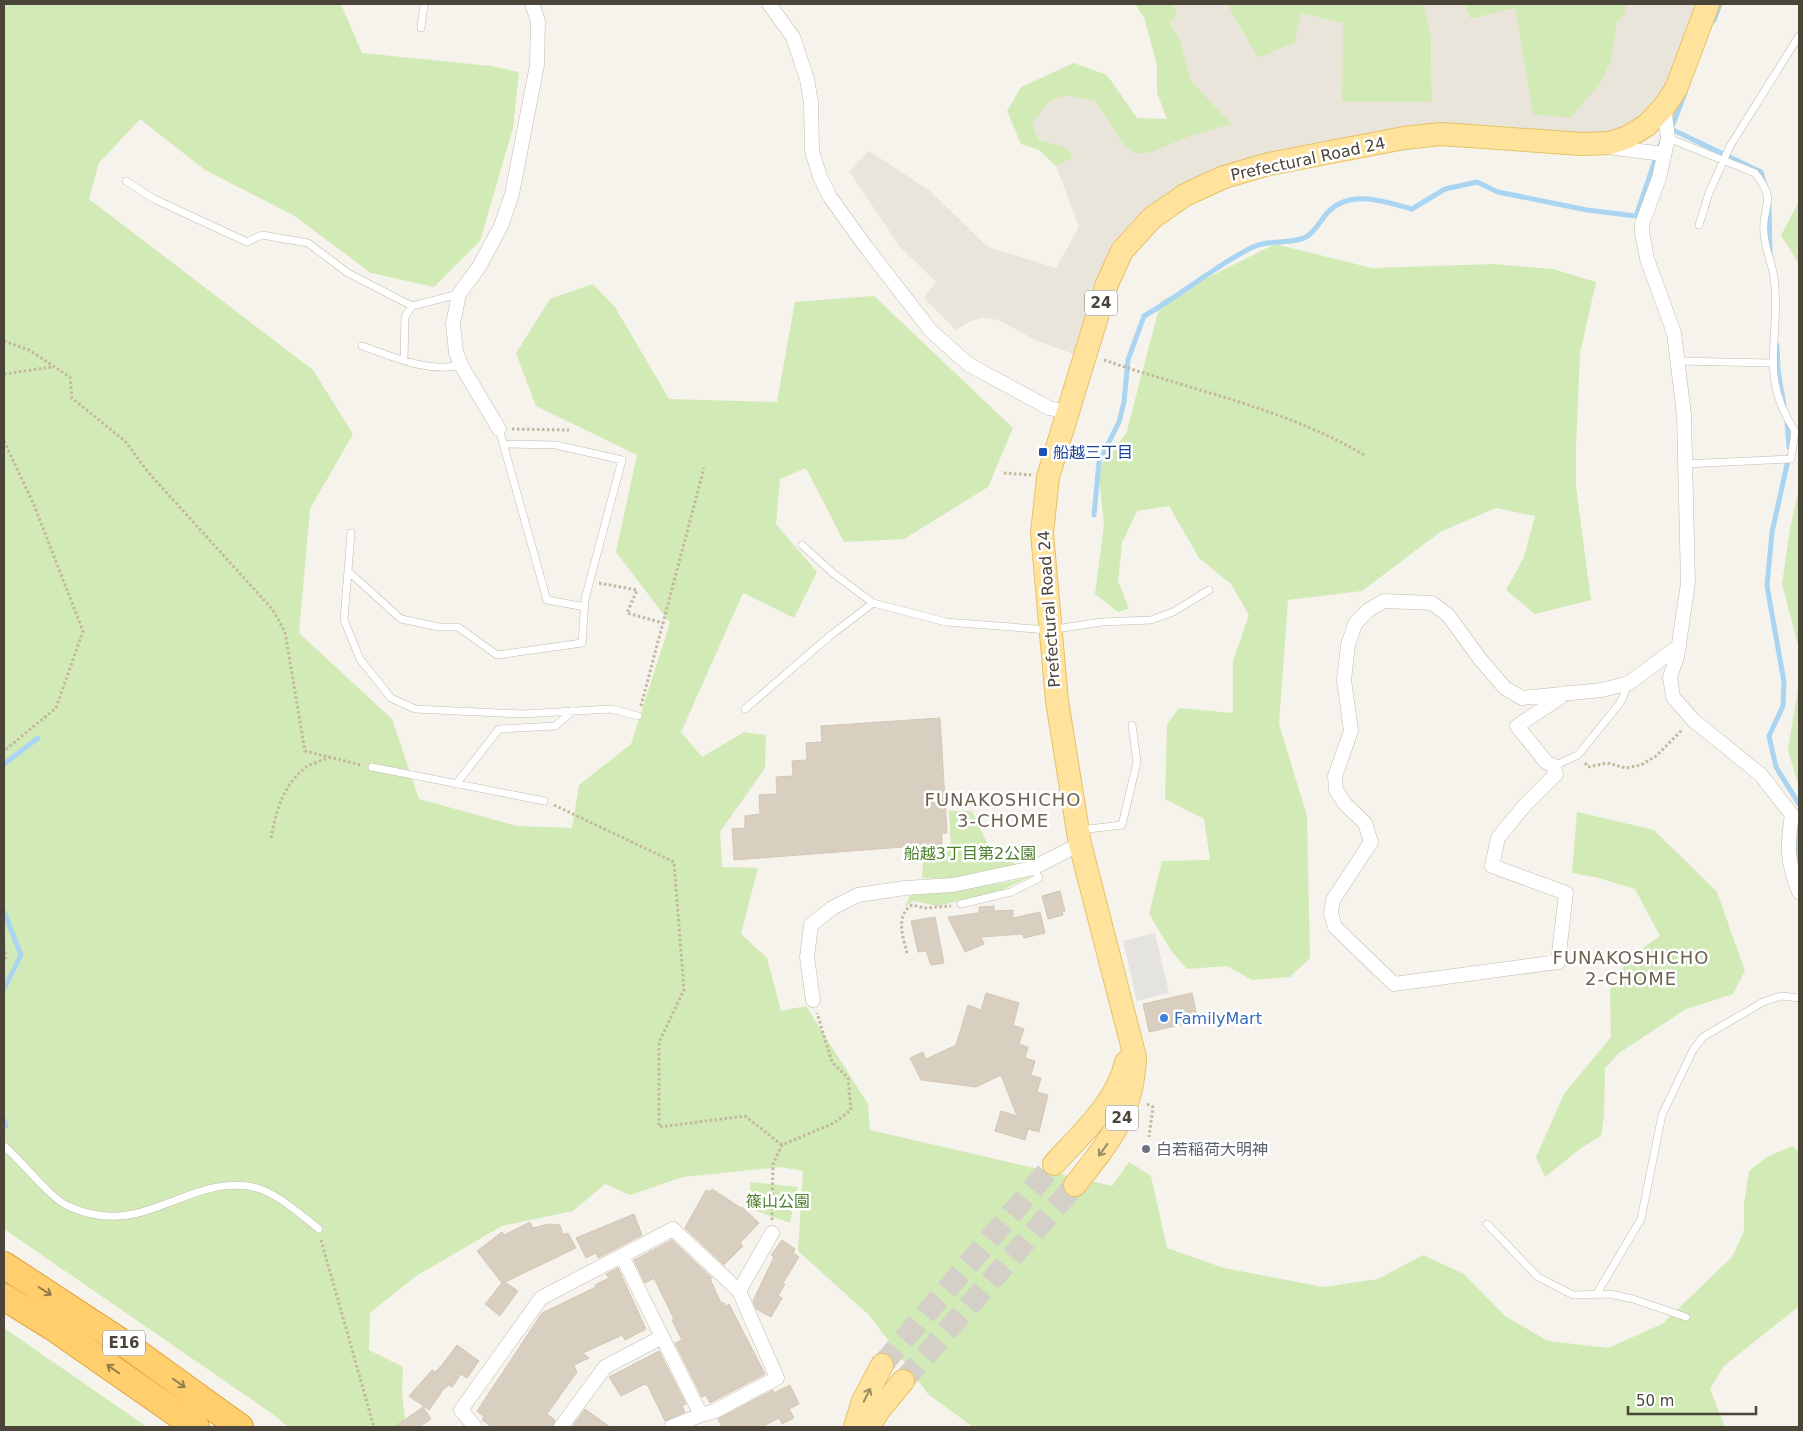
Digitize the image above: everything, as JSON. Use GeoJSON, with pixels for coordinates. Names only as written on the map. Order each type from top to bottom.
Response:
{"type":"FeatureCollection","features":[{"type":"Feature","properties":{"kind":"highway","name":"E16"},"geometry":{"type":"LineString","coordinates":[[4,1265],[132,1349],[240,1427]]}},
{"type":"Feature","properties":{"kind":"highway","name":"E16"},"geometry":{"type":"LineString","coordinates":[[4,1297],[54,1328],[196,1427]]}},
{"type":"Feature","properties":{"kind":"main road","name":"Prefectural Road 24"},"geometry":{"type":"LineString","coordinates":[[1076,1185],[1104,1150],[1123,1116],[1134,1076],[1135,1057],[1132,1039],[1078,837],[1057,701],[1049,630],[1042,533],[1048,477],[1084,354],[1107,284],[1122,251],[1152,218],[1185,195],[1224,177],[1268,164],[1404,138],[1441,134],[1582,144],[1610,143],[1628,137],[1646,125],[1664,107],[1676,89],[1708,4]]}},
{"type":"Feature","properties":{"kind":"main road","name":"Prefectural Road 24"},"geometry":{"type":"LineString","coordinates":[[1054,1164],[1102,1110],[1117,1088],[1125,1070],[1132,1039]]}},
{"type":"Feature","properties":{"kind":"main road"},"geometry":{"type":"LineString","coordinates":[[855,1427],[863,1401],[882,1365]]}},
{"type":"Feature","properties":{"kind":"main road"},"geometry":{"type":"LineString","coordinates":[[869,1427],[903,1381]]}},
{"type":"Feature","properties":{"kind":"street"},"geometry":{"type":"LineString","coordinates":[[499,429],[461,365],[456,352],[453,324],[459,294],[479,267],[501,226],[512,194],[537,65],[538,21],[532,4]]}},
{"type":"Feature","properties":{"kind":"street"},"geometry":{"type":"LineString","coordinates":[[769,4],[793,36],[807,78],[811,103],[812,150],[820,177],[830,197],[866,247],[931,331],[968,364],[1049,408],[1067,412]]}},
{"type":"Feature","properties":{"kind":"street"},"geometry":{"type":"LineString","coordinates":[[1664,107],[1668,138],[1659,178],[1642,224],[1642,232],[1647,259],[1674,333],[1684,414],[1688,583],[1679,646],[1670,677],[1673,697],[1693,720],[1761,775],[1792,815],[1788,842],[1790,870],[1799,892]]}},
{"type":"Feature","properties":{"kind":"street"},"geometry":{"type":"LineString","coordinates":[[1582,144],[1663,154]]}},
{"type":"Feature","properties":{"kind":"street"},"geometry":{"type":"LineString","coordinates":[[1567,693],[1517,726],[1546,762],[1554,766],[1556,774],[1524,806],[1498,838],[1492,866],[1566,893],[1558,962],[1394,984],[1335,927],[1331,913],[1333,900],[1371,842],[1365,823],[1345,804],[1336,790],[1335,776],[1351,731],[1344,680],[1348,645],[1356,624],[1367,611],[1384,601],[1432,603],[1448,615],[1480,660],[1505,688],[1522,698],[1567,693],[1602,690],[1629,683],[1679,646]]}},
{"type":"Feature","properties":{"kind":"street"},"geometry":{"type":"LineString","coordinates":[[812,1000],[807,957],[811,925],[832,908],[858,895],[905,888],[953,885],[1032,868],[1078,837]]}},
{"type":"Feature","properties":{"kind":"street"},"geometry":{"type":"LineString","coordinates":[[475,1427],[461,1410],[541,1298],[673,1229],[739,1291],[777,1378],[716,1411],[671,1427]]}},
{"type":"Feature","properties":{"kind":"street"},"geometry":{"type":"LineString","coordinates":[[739,1291],[772,1233]]}},
{"type":"Feature","properties":{"kind":"street"},"geometry":{"type":"LineString","coordinates":[[622,1256],[701,1415]]}},
{"type":"Feature","properties":{"kind":"street"},"geometry":{"type":"LineString","coordinates":[[561,1427],[605,1367],[662,1337]]}},
{"type":"Feature","properties":{"kind":"lane"},"geometry":{"type":"LineString","coordinates":[[421,28],[424,4]]}},
{"type":"Feature","properties":{"kind":"lane"},"geometry":{"type":"LineString","coordinates":[[1699,225],[1709,193],[1730,146],[1799,36]]}},
{"type":"Feature","properties":{"kind":"lane"},"geometry":{"type":"LineString","coordinates":[[1668,138],[1755,173],[1764,184],[1769,198],[1763,232],[1774,278],[1772,363],[1775,384],[1783,412],[1795,430],[1792,459],[1685,464]]}},
{"type":"Feature","properties":{"kind":"lane"},"geometry":{"type":"LineString","coordinates":[[126,181],[154,199],[247,242],[262,235],[308,243],[348,273],[412,306],[459,294]]}},
{"type":"Feature","properties":{"kind":"lane"},"geometry":{"type":"LineString","coordinates":[[404,360],[405,317],[412,306]]}},
{"type":"Feature","properties":{"kind":"lane"},"geometry":{"type":"LineString","coordinates":[[362,346],[423,366],[450,368],[461,365]]}},
{"type":"Feature","properties":{"kind":"lane"},"geometry":{"type":"LineString","coordinates":[[1677,361],[1772,363]]}},
{"type":"Feature","properties":{"kind":"lane"},"geometry":{"type":"LineString","coordinates":[[499,429],[547,600],[584,608]]}},
{"type":"Feature","properties":{"kind":"lane"},"geometry":{"type":"LineString","coordinates":[[348,571],[401,619],[439,628],[458,627],[497,655],[582,643],[584,608],[622,460],[556,445],[503,444]]}},
{"type":"Feature","properties":{"kind":"lane"},"geometry":{"type":"LineString","coordinates":[[351,533],[344,620],[360,659],[391,698],[415,709],[522,714],[611,709],[638,716]]}},
{"type":"Feature","properties":{"kind":"lane"},"geometry":{"type":"LineString","coordinates":[[802,545],[834,574],[873,603],[946,622],[1049,630],[1102,622],[1151,620],[1173,612],[1209,590]]}},
{"type":"Feature","properties":{"kind":"lane"},"geometry":{"type":"LineString","coordinates":[[745,709],[831,635],[873,603]]}},
{"type":"Feature","properties":{"kind":"lane"},"geometry":{"type":"LineString","coordinates":[[1554,766],[1578,755],[1620,703],[1629,683]]}},
{"type":"Feature","properties":{"kind":"lane"},"geometry":{"type":"LineString","coordinates":[[456,784],[499,729],[555,726],[574,710]]}},
{"type":"Feature","properties":{"kind":"lane"},"geometry":{"type":"LineString","coordinates":[[1078,837],[1122,825],[1137,762],[1132,725]]}},
{"type":"Feature","properties":{"kind":"lane"},"geometry":{"type":"LineString","coordinates":[[372,767],[544,801]]}},
{"type":"Feature","properties":{"kind":"lane"},"geometry":{"type":"LineString","coordinates":[[961,904],[1011,892],[1039,878],[1032,868]]}},
{"type":"Feature","properties":{"kind":"lane"},"geometry":{"type":"LineString","coordinates":[[1597,1294],[1641,1219],[1662,1115],[1693,1050],[1703,1037],[1763,1002],[1781,996],[1799,998]]}},
{"type":"Feature","properties":{"kind":"lane"},"geometry":{"type":"LineString","coordinates":[[4,1146],[65,1205],[92,1216],[130,1216],[221,1187],[249,1186],[275,1196],[319,1229]]}},
{"type":"Feature","properties":{"kind":"lane"},"geometry":{"type":"LineString","coordinates":[[1487,1224],[1538,1277],[1573,1294],[1597,1294],[1633,1299],[1686,1317]]}},
{"type":"Feature","properties":{"kind":"path"},"geometry":{"type":"LineString","coordinates":[[4,341],[28,350],[70,377],[72,398],[126,442],[147,471],[273,610],[285,632],[305,751],[372,767]]}},
{"type":"Feature","properties":{"kind":"path"},"geometry":{"type":"LineString","coordinates":[[1084,354],[1291,420],[1337,439],[1364,455]]}},
{"type":"Feature","properties":{"kind":"path"},"geometry":{"type":"LineString","coordinates":[[4,374],[52,367]]}},
{"type":"Feature","properties":{"kind":"path"},"geometry":{"type":"LineString","coordinates":[[499,429],[569,430]]}},
{"type":"Feature","properties":{"kind":"path"},"geometry":{"type":"LineString","coordinates":[[4,441],[34,505],[83,631],[56,708],[4,751]]}},
{"type":"Feature","properties":{"kind":"path"},"geometry":{"type":"LineString","coordinates":[[638,716],[704,468]]}},
{"type":"Feature","properties":{"kind":"path"},"geometry":{"type":"LineString","coordinates":[[1004,473],[1048,477]]}},
{"type":"Feature","properties":{"kind":"path"},"geometry":{"type":"LineString","coordinates":[[591,581],[637,590],[627,613],[663,623]]}},
{"type":"Feature","properties":{"kind":"path"},"geometry":{"type":"LineString","coordinates":[[1578,755],[1588,767],[1607,763],[1626,768],[1641,765],[1656,756],[1693,720]]}},
{"type":"Feature","properties":{"kind":"path"},"geometry":{"type":"LineString","coordinates":[[271,838],[277,810],[291,783],[306,768],[330,757]]}},
{"type":"Feature","properties":{"kind":"path"},"geometry":{"type":"LineString","coordinates":[[544,801],[674,862],[684,990],[659,1042],[659,1128],[745,1116],[782,1145]]}},
{"type":"Feature","properties":{"kind":"path"},"geometry":{"type":"LineString","coordinates":[[907,953],[901,931],[902,920],[907,907],[912,905],[937,908],[961,904]]}},
{"type":"Feature","properties":{"kind":"path"},"geometry":{"type":"LineString","coordinates":[[4,947],[6,956],[4,961]]}},
{"type":"Feature","properties":{"kind":"path"},"geometry":{"type":"LineString","coordinates":[[772,1233],[773,1164],[782,1145],[834,1123],[851,1110],[848,1078],[832,1062],[812,1000]]}},
{"type":"Feature","properties":{"kind":"path"},"geometry":{"type":"LineString","coordinates":[[1140,1101],[1152,1107],[1149,1137]]}},
{"type":"Feature","properties":{"kind":"path"},"geometry":{"type":"LineString","coordinates":[[319,1229],[374,1427]]}},
{"type":"Feature","properties":{"kind":"shaded area"},"geometry":{"type":"Polygon","coordinates":[[[1174,4],[1227,4],[1258,58],[1301,13],[1343,23],[1343,101],[1432,101],[1431,36],[1423,4],[1465,4],[1472,19],[1515,8],[1533,113],[1611,61],[1617,22],[1625,13],[1627,4],[1697,4],[1664,87],[1648,109],[1629,123],[1611,132],[1595,134],[1480,127],[1163,200],[1074,354],[1037,341],[999,320],[982,318],[969,322],[956,330],[924,298],[936,282],[900,247],[849,171],[869,151],[929,190],[988,247],[1056,268],[1079,227],[1056,166],[1072,158],[1066,148],[1039,140],[1032,125],[1047,102],[1068,94],[1096,102],[1122,143],[1152,152],[1190,136],[1232,124],[1191,81],[1181,43],[1170,21],[1177,16],[1174,4]]]}},
{"type":"Feature","properties":{"kind":"shaded area"},"geometry":{"type":"Polygon","coordinates":[[[1155,933],[1169,993],[1137,1001],[1123,941],[1155,933]]]}},
{"type":"Feature","properties":{"kind":"green space"},"geometry":{"type":"Polygon","coordinates":[[[4,4],[341,4],[362,53],[491,66],[519,72],[513,128],[480,241],[434,287],[371,273],[293,215],[205,170],[140,119],[99,163],[89,199],[313,370],[353,434],[310,509],[299,633],[392,719],[419,799],[517,826],[572,828],[579,785],[631,744],[670,623],[616,552],[637,455],[536,406],[516,353],[550,299],[593,284],[615,307],[669,399],[777,402],[795,302],[874,296],[1013,428],[988,487],[904,539],[844,542],[806,468],[780,479],[776,524],[817,572],[794,618],[743,593],[681,732],[702,757],[744,732],[766,735],[765,768],[720,832],[722,867],[758,868],[741,934],[767,958],[781,1011],[806,1006],[868,1104],[870,1130],[1112,1186],[1129,1162],[1151,1176],[1167,1248],[1224,1268],[1323,1287],[1378,1279],[1423,1255],[1464,1274],[1505,1316],[1548,1341],[1608,1348],[1662,1324],[1732,1257],[1744,1231],[1744,1204],[1749,1171],[1767,1157],[1792,1146],[1799,1152],[1798,1307],[1724,1366],[1710,1389],[1725,1427],[973,1427],[928,1394],[869,1315],[798,1251],[803,1171],[781,1167],[683,1177],[630,1195],[605,1184],[573,1211],[502,1226],[416,1276],[370,1313],[369,1350],[403,1367],[402,1392],[406,1427],[288,1427],[274,1415],[4,1229],[4,4]]]}},
{"type":"Feature","properties":{"kind":"green space"},"geometry":{"type":"Polygon","coordinates":[[[1135,4],[1174,4],[1177,16],[1170,22],[1181,43],[1191,81],[1232,124],[1190,136],[1152,152],[1136,154],[1122,143],[1096,102],[1074,96],[1065,96],[1058,97],[1046,106],[1032,125],[1039,140],[1067,148],[1073,158],[1056,166],[1039,150],[1021,144],[1007,111],[1021,87],[1074,63],[1107,75],[1137,118],[1167,119],[1157,93],[1157,65],[1144,17],[1135,4]]]}},
{"type":"Feature","properties":{"kind":"green space"},"geometry":{"type":"Polygon","coordinates":[[[1227,4],[1423,4],[1431,36],[1432,102],[1342,101],[1343,23],[1301,13],[1295,42],[1258,58],[1227,4]]]}},
{"type":"Feature","properties":{"kind":"green space"},"geometry":{"type":"Polygon","coordinates":[[[1465,4],[1627,4],[1625,13],[1617,22],[1611,61],[1599,85],[1570,118],[1533,114],[1515,8],[1471,19],[1465,4]]]}},
{"type":"Feature","properties":{"kind":"green space"},"geometry":{"type":"Polygon","coordinates":[[[1799,202],[1799,264],[1781,235],[1799,202]]]}},
{"type":"Feature","properties":{"kind":"green space"},"geometry":{"type":"Polygon","coordinates":[[[1275,244],[1372,268],[1494,264],[1553,269],[1596,282],[1580,353],[1576,448],[1576,487],[1591,600],[1535,614],[1506,590],[1524,557],[1535,516],[1496,508],[1440,532],[1362,591],[1288,600],[1279,724],[1307,816],[1310,958],[1290,977],[1252,980],[1227,966],[1187,969],[1172,952],[1149,914],[1162,861],[1210,860],[1204,819],[1165,799],[1167,724],[1179,708],[1233,713],[1233,661],[1249,615],[1231,584],[1199,558],[1169,506],[1137,511],[1122,543],[1118,581],[1129,608],[1118,612],[1095,594],[1104,525],[1098,468],[1126,434],[1161,301],[1275,244]]]}},
{"type":"Feature","properties":{"kind":"green space"},"geometry":{"type":"Polygon","coordinates":[[[1799,488],[1799,649],[1782,584],[1790,529],[1799,488]]]}},
{"type":"Feature","properties":{"kind":"green space"},"geometry":{"type":"Polygon","coordinates":[[[1799,682],[1799,788],[1788,750],[1799,682]]]}},
{"type":"Feature","properties":{"kind":"green space","name":"船越3丁目第2公園"},"geometry":{"type":"Polygon","coordinates":[[[949,811],[972,811],[990,849],[1016,864],[948,879],[922,878],[924,851],[951,846],[949,811]]]}},
{"type":"Feature","properties":{"kind":"green space"},"geometry":{"type":"Polygon","coordinates":[[[1577,812],[1654,830],[1717,892],[1745,971],[1733,994],[1686,1009],[1619,1053],[1605,1068],[1604,1116],[1601,1136],[1581,1148],[1545,1177],[1536,1157],[1564,1094],[1611,1037],[1610,989],[1629,958],[1660,936],[1635,889],[1599,878],[1572,873],[1577,812]]]}},
{"type":"Feature","properties":{"kind":"green space"},"geometry":{"type":"Polygon","coordinates":[[[1034,875],[1002,890],[938,906],[913,901],[905,907],[911,894],[1014,881],[1034,875]]]}},
{"type":"Feature","properties":{"kind":"green space","name":"篠山公園"},"geometry":{"type":"Polygon","coordinates":[[[750,1182],[798,1187],[790,1223],[751,1209],[750,1182]]]}},
{"type":"Feature","properties":{"kind":"green space"},"geometry":{"type":"Polygon","coordinates":[[[4,1328],[147,1427],[4,1427],[4,1328]]]}},
{"type":"Feature","properties":{"kind":"building"},"geometry":{"type":"Polygon","coordinates":[[[940,718],[947,833],[942,833],[942,844],[734,860],[732,829],[745,828],[745,816],[760,814],[759,795],[777,794],[776,777],[793,776],[792,761],[807,760],[806,743],[822,742],[821,726],[940,718]]]}},
{"type":"Feature","properties":{"kind":"building"},"geometry":{"type":"Polygon","coordinates":[[[1060,891],[1065,911],[1062,912],[1063,915],[1048,919],[1042,896],[1060,891]]]}},
{"type":"Feature","properties":{"kind":"building"},"geometry":{"type":"Polygon","coordinates":[[[994,906],[994,911],[1013,910],[1013,918],[1040,912],[1045,933],[1024,938],[1023,934],[981,937],[984,944],[965,952],[948,917],[979,913],[979,907],[994,906]]]}},
{"type":"Feature","properties":{"kind":"building"},"geometry":{"type":"Polygon","coordinates":[[[935,917],[944,963],[931,965],[926,951],[918,952],[911,921],[935,917]]]}},
{"type":"Feature","properties":{"kind":"building"},"geometry":{"type":"Polygon","coordinates":[[[986,993],[1019,1003],[1013,1025],[1024,1029],[1019,1044],[1028,1047],[1025,1058],[1035,1061],[1031,1075],[1041,1078],[1037,1092],[1048,1095],[1039,1132],[1028,1129],[1025,1140],[995,1131],[1001,1111],[1017,1116],[1001,1075],[976,1087],[921,1080],[910,1058],[923,1052],[926,1059],[956,1045],[968,1005],[981,1010],[986,993]]]}},
{"type":"Feature","properties":{"kind":"building"},"geometry":{"type":"Polygon","coordinates":[[[1192,993],[1198,1021],[1149,1032],[1143,1004],[1192,993]]]}},
{"type":"Feature","properties":{"kind":"building"},"geometry":{"type":"Polygon","coordinates":[[[712,1189],[742,1207],[759,1223],[740,1243],[743,1246],[724,1265],[685,1228],[706,1190],[710,1192],[712,1189]]]}},
{"type":"Feature","properties":{"kind":"building"},"geometry":{"type":"Polygon","coordinates":[[[634,1214],[642,1235],[598,1258],[596,1253],[586,1258],[576,1238],[634,1214]]]}},
{"type":"Feature","properties":{"kind":"building"},"geometry":{"type":"Polygon","coordinates":[[[530,1222],[533,1228],[549,1224],[560,1225],[563,1235],[568,1233],[576,1248],[505,1282],[518,1291],[500,1316],[485,1304],[502,1283],[477,1251],[502,1232],[504,1235],[530,1222]]]}},
{"type":"Feature","properties":{"kind":"building"},"geometry":{"type":"Polygon","coordinates":[[[672,1240],[712,1278],[710,1279],[721,1303],[723,1302],[726,1306],[729,1304],[765,1374],[710,1403],[706,1395],[702,1397],[675,1343],[682,1340],[654,1278],[645,1283],[634,1260],[672,1240]]]}},
{"type":"Feature","properties":{"kind":"building"},"geometry":{"type":"Polygon","coordinates":[[[782,1240],[795,1249],[793,1253],[799,1257],[783,1283],[785,1284],[778,1296],[782,1298],[771,1317],[756,1309],[753,1301],[774,1257],[771,1255],[782,1240]]]}},
{"type":"Feature","properties":{"kind":"building"},"geometry":{"type":"Polygon","coordinates":[[[618,1268],[646,1329],[625,1340],[622,1335],[583,1353],[589,1358],[574,1365],[577,1372],[547,1414],[555,1420],[552,1427],[492,1427],[482,1420],[484,1417],[477,1411],[542,1313],[596,1287],[595,1285],[609,1278],[606,1274],[618,1268]]]}},
{"type":"Feature","properties":{"kind":"building"},"geometry":{"type":"Polygon","coordinates":[[[457,1345],[479,1361],[467,1378],[461,1374],[452,1387],[449,1385],[443,1390],[429,1410],[409,1396],[432,1370],[435,1372],[442,1365],[457,1345]]]}},
{"type":"Feature","properties":{"kind":"building"},"geometry":{"type":"Polygon","coordinates":[[[659,1351],[686,1404],[682,1406],[685,1412],[665,1421],[648,1386],[645,1384],[621,1396],[609,1377],[659,1351]]]}},
{"type":"Feature","properties":{"kind":"building"},"geometry":{"type":"Polygon","coordinates":[[[790,1385],[799,1404],[789,1409],[794,1418],[782,1424],[779,1418],[762,1427],[722,1427],[718,1419],[773,1390],[774,1393],[790,1385]]]}},
{"type":"Feature","properties":{"kind":"building"},"geometry":{"type":"Polygon","coordinates":[[[423,1407],[431,1419],[419,1427],[394,1427],[423,1407]]]}},
{"type":"Feature","properties":{"kind":"building"},"geometry":{"type":"Polygon","coordinates":[[[585,1409],[610,1427],[572,1427],[585,1409]]]}},
{"type":"Feature","properties":{"kind":"waterway"},"geometry":{"type":"LineString","coordinates":[[1714,20],[1720,4]]}},
{"type":"Feature","properties":{"kind":"waterway"},"geometry":{"type":"LineString","coordinates":[[1671,129],[1685,93]]}},
{"type":"Feature","properties":{"kind":"waterway"},"geometry":{"type":"LineString","coordinates":[[1671,129],[1761,172],[1765,185]]}},
{"type":"Feature","properties":{"kind":"waterway"},"geometry":{"type":"LineString","coordinates":[[1094,515],[1099,462],[1119,422],[1124,402],[1128,360],[1144,316],[1253,247],[1266,243],[1294,241],[1306,237],[1329,211],[1338,204],[1348,200],[1369,199],[1412,209],[1445,189],[1477,182],[1498,192],[1587,210],[1636,216],[1663,137]]}},
{"type":"Feature","properties":{"kind":"waterway"},"geometry":{"type":"LineString","coordinates":[[1769,205],[1770,254]]}},
{"type":"Feature","properties":{"kind":"waterway"},"geometry":{"type":"LineString","coordinates":[[1777,345],[1778,371],[1784,405]]}},
{"type":"Feature","properties":{"kind":"waterway"},"geometry":{"type":"LineString","coordinates":[[1787,421],[1789,447]]}},
{"type":"Feature","properties":{"kind":"waterway"},"geometry":{"type":"LineString","coordinates":[[1789,456],[1772,532],[1767,586],[1784,682],[1783,706],[1769,736],[1776,767],[1799,804]]}},
{"type":"Feature","properties":{"kind":"waterway"},"geometry":{"type":"LineString","coordinates":[[4,764],[38,738]]}},
{"type":"Feature","properties":{"kind":"waterway"},"geometry":{"type":"LineString","coordinates":[[1799,827],[1796,836],[1799,859]]}},
{"type":"Feature","properties":{"kind":"waterway"},"geometry":{"type":"LineString","coordinates":[[4,912],[21,955],[4,989]]}},
{"type":"Feature","properties":{"kind":"waterway"},"geometry":{"type":"LineString","coordinates":[[4,1120],[6,1126]]}},
{"type":"Feature","properties":{"kind":"tunnel"},"geometry":{"type":"LineString","coordinates":[[882,1365],[1054,1164]]}},
{"type":"Feature","properties":{"kind":"tunnel"},"geometry":{"type":"LineString","coordinates":[[903,1381],[1075,1185]]}},
{"type":"Feature","properties":{"kind":"place","name":"船越三丁目"},"geometry":{"type":"Point","coordinates":[1043,452]}},
{"type":"Feature","properties":{"kind":"place","name":"FamilyMart"},"geometry":{"type":"Point","coordinates":[1164,1018]}},
{"type":"Feature","properties":{"kind":"place","name":"白若稲荷大明神"},"geometry":{"type":"Point","coordinates":[1146,1149]}},
{"type":"Feature","properties":{"kind":"district","name":"FUNAKOSHICHO 3-CHOME"},"geometry":{"type":"Point","coordinates":[1003,810]}},
{"type":"Feature","properties":{"kind":"district","name":"FUNAKOSHICHO 2-CHOME"},"geometry":{"type":"Point","coordinates":[1631,968]}}]}
